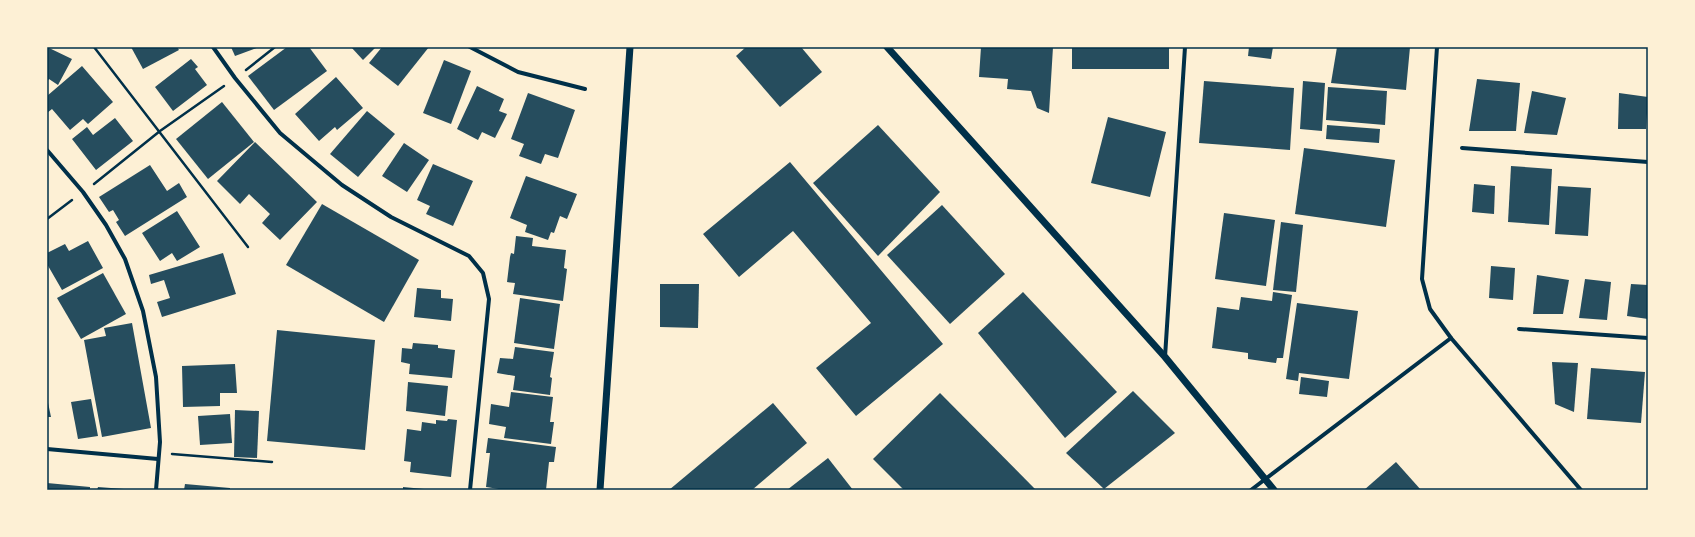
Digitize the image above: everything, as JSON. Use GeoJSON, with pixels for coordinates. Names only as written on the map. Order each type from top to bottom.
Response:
{"type":"FeatureCollection","features":[{"type":"Feature","properties":{"kind":"street"},"geometry":{"type":"LineString","coordinates":[[213,47],[235,78],[280,133],[342,185],[391,217],[469,256],[483,273],[489,299],[470,490]]}},
{"type":"Feature","properties":{"kind":"street"},"geometry":{"type":"LineString","coordinates":[[470,47],[518,72],[585,89]]}},
{"type":"Feature","properties":{"kind":"street"},"geometry":{"type":"LineString","coordinates":[[600,490],[630,47]]}},
{"type":"Feature","properties":{"kind":"street"},"geometry":{"type":"LineString","coordinates":[[887,47],[1165,357],[1274,490]]}},
{"type":"Feature","properties":{"kind":"street"},"geometry":{"type":"LineString","coordinates":[[1165,357],[1185,47]]}},
{"type":"Feature","properties":{"kind":"street"},"geometry":{"type":"LineString","coordinates":[[1437,47],[1422,279],[1430,309],[1451,338],[1582,490]]}},
{"type":"Feature","properties":{"kind":"street"},"geometry":{"type":"LineString","coordinates":[[1462,148],[1648,162]]}},
{"type":"Feature","properties":{"kind":"street"},"geometry":{"type":"LineString","coordinates":[[47,150],[83,192],[106,225],[125,260],[143,311],[156,377],[159,453],[156,490]]}},
{"type":"Feature","properties":{"kind":"street"},"geometry":{"type":"LineString","coordinates":[[1519,329],[1648,338]]}},
{"type":"Feature","properties":{"kind":"street"},"geometry":{"type":"LineString","coordinates":[[1251,490],[1451,338]]}},
{"type":"Feature","properties":{"kind":"street"},"geometry":{"type":"LineString","coordinates":[[47,449],[158,459]]}},
{"type":"Feature","properties":{"kind":"path"},"geometry":{"type":"LineString","coordinates":[[94,47],[248,247]]}},
{"type":"Feature","properties":{"kind":"path"},"geometry":{"type":"LineString","coordinates":[[47,219],[160,131],[235,78],[275,47]]}},
{"type":"Feature","properties":{"kind":"path"},"geometry":{"type":"LineString","coordinates":[[159,453],[272,462]]}},
{"type":"Feature","properties":{"kind":"building"},"geometry":{"type":"Polygon","coordinates":[[[47,47],[72,59],[58,85],[49,79],[47,82],[47,47]]]}},
{"type":"Feature","properties":{"kind":"building"},"geometry":{"type":"Polygon","coordinates":[[[131,47],[177,47],[179,50],[143,69],[131,47]]]}},
{"type":"Feature","properties":{"kind":"building"},"geometry":{"type":"Polygon","coordinates":[[[231,47],[259,47],[235,56],[231,47]]]}},
{"type":"Feature","properties":{"kind":"building"},"geometry":{"type":"Polygon","coordinates":[[[287,47],[309,47],[327,71],[274,110],[248,76],[287,47]]]}},
{"type":"Feature","properties":{"kind":"building"},"geometry":{"type":"Polygon","coordinates":[[[351,47],[376,47],[363,60],[351,47]]]}},
{"type":"Feature","properties":{"kind":"building"},"geometry":{"type":"Polygon","coordinates":[[[382,47],[429,47],[398,86],[369,63],[382,47]]]}},
{"type":"Feature","properties":{"kind":"building"},"geometry":{"type":"Polygon","coordinates":[[[746,47],[801,47],[822,72],[780,107],[736,56],[746,47]]]}},
{"type":"Feature","properties":{"kind":"building"},"geometry":{"type":"Polygon","coordinates":[[[981,47],[1053,47],[1049,113],[1037,108],[1031,91],[1007,89],[1008,79],[979,77],[981,47]]]}},
{"type":"Feature","properties":{"kind":"building"},"geometry":{"type":"Polygon","coordinates":[[[1072,47],[1169,47],[1169,69],[1072,69],[1072,47]]]}},
{"type":"Feature","properties":{"kind":"building"},"geometry":{"type":"Polygon","coordinates":[[[1249,47],[1273,47],[1271,59],[1248,56],[1249,47]]]}},
{"type":"Feature","properties":{"kind":"building"},"geometry":{"type":"Polygon","coordinates":[[[1337,47],[1410,47],[1406,90],[1331,83],[1337,47]]]}},
{"type":"Feature","properties":{"kind":"building"},"geometry":{"type":"Polygon","coordinates":[[[191,59],[198,67],[195,69],[207,85],[173,111],[155,87],[191,59]]]}},
{"type":"Feature","properties":{"kind":"building"},"geometry":{"type":"Polygon","coordinates":[[[444,60],[471,71],[451,124],[423,113],[444,60]]]}},
{"type":"Feature","properties":{"kind":"building"},"geometry":{"type":"Polygon","coordinates":[[[82,66],[113,102],[88,124],[83,119],[70,130],[52,109],[47,113],[47,96],[82,66]]]}},
{"type":"Feature","properties":{"kind":"building"},"geometry":{"type":"Polygon","coordinates":[[[336,77],[363,108],[337,130],[335,127],[319,141],[295,114],[336,77]]]}},
{"type":"Feature","properties":{"kind":"building"},"geometry":{"type":"Polygon","coordinates":[[[1477,79],[1520,83],[1516,131],[1469,131],[1477,79]]]}},
{"type":"Feature","properties":{"kind":"building"},"geometry":{"type":"Polygon","coordinates":[[[1204,81],[1294,88],[1290,150],[1199,143],[1204,81]]]}},
{"type":"Feature","properties":{"kind":"building"},"geometry":{"type":"Polygon","coordinates":[[[1303,81],[1325,83],[1322,131],[1300,129],[1303,81]]]}},
{"type":"Feature","properties":{"kind":"building"},"geometry":{"type":"Polygon","coordinates":[[[477,86],[504,99],[499,111],[507,114],[495,138],[482,132],[478,140],[457,129],[477,86]]]}},
{"type":"Feature","properties":{"kind":"building"},"geometry":{"type":"Polygon","coordinates":[[[1328,87],[1387,91],[1385,125],[1326,120],[1328,87]]]}},
{"type":"Feature","properties":{"kind":"building"},"geometry":{"type":"Polygon","coordinates":[[[1532,91],[1566,98],[1557,135],[1524,133],[1532,91]]]}},
{"type":"Feature","properties":{"kind":"building"},"geometry":{"type":"Polygon","coordinates":[[[528,93],[575,110],[558,158],[545,154],[541,164],[519,156],[524,144],[511,139],[528,93]]]}},
{"type":"Feature","properties":{"kind":"building"},"geometry":{"type":"Polygon","coordinates":[[[1619,93],[1648,97],[1646,129],[1618,129],[1619,93]]]}},
{"type":"Feature","properties":{"kind":"building"},"geometry":{"type":"Polygon","coordinates":[[[222,102],[254,142],[208,179],[176,139],[222,102]]]}},
{"type":"Feature","properties":{"kind":"building"},"geometry":{"type":"Polygon","coordinates":[[[367,111],[395,134],[358,177],[330,154],[367,111]]]}},
{"type":"Feature","properties":{"kind":"building"},"geometry":{"type":"Polygon","coordinates":[[[1108,117],[1166,132],[1150,197],[1091,183],[1108,117]]]}},
{"type":"Feature","properties":{"kind":"building"},"geometry":{"type":"Polygon","coordinates":[[[115,118],[133,141],[96,170],[72,139],[87,127],[93,135],[115,118]]]}},
{"type":"Feature","properties":{"kind":"building"},"geometry":{"type":"Polygon","coordinates":[[[878,125],[940,192],[878,256],[813,183],[878,125]]]}},
{"type":"Feature","properties":{"kind":"building"},"geometry":{"type":"Polygon","coordinates":[[[1327,125],[1380,129],[1379,143],[1326,139],[1327,125]]]}},
{"type":"Feature","properties":{"kind":"building"},"geometry":{"type":"Polygon","coordinates":[[[255,142],[317,202],[280,240],[262,223],[270,214],[249,194],[240,204],[217,181],[255,142]]]}},
{"type":"Feature","properties":{"kind":"building"},"geometry":{"type":"Polygon","coordinates":[[[404,143],[429,160],[407,192],[382,176],[404,143]]]}},
{"type":"Feature","properties":{"kind":"building"},"geometry":{"type":"Polygon","coordinates":[[[1304,148],[1395,160],[1386,227],[1295,214],[1304,148]]]}},
{"type":"Feature","properties":{"kind":"building"},"geometry":{"type":"Polygon","coordinates":[[[790,162],[943,344],[856,416],[816,368],[871,323],[793,231],[739,277],[703,234],[790,162]]]}},
{"type":"Feature","properties":{"kind":"building"},"geometry":{"type":"Polygon","coordinates":[[[433,164],[473,181],[453,226],[426,214],[430,206],[417,200],[433,164]]]}},
{"type":"Feature","properties":{"kind":"building"},"geometry":{"type":"Polygon","coordinates":[[[150,165],[167,191],[179,183],[187,197],[125,236],[116,222],[119,220],[113,210],[109,212],[99,197],[150,165]]]}},
{"type":"Feature","properties":{"kind":"building"},"geometry":{"type":"Polygon","coordinates":[[[1511,166],[1552,169],[1549,225],[1508,222],[1511,166]]]}},
{"type":"Feature","properties":{"kind":"building"},"geometry":{"type":"Polygon","coordinates":[[[526,176],[577,194],[567,219],[560,216],[554,233],[551,232],[548,240],[525,232],[527,225],[510,218],[526,176]]]}},
{"type":"Feature","properties":{"kind":"building"},"geometry":{"type":"Polygon","coordinates":[[[1474,184],[1495,186],[1494,214],[1472,212],[1474,184]]]}},
{"type":"Feature","properties":{"kind":"building"},"geometry":{"type":"Polygon","coordinates":[[[1558,186],[1591,188],[1588,236],[1555,234],[1558,186]]]}},
{"type":"Feature","properties":{"kind":"building"},"geometry":{"type":"Polygon","coordinates":[[[322,204],[419,260],[384,322],[286,265],[322,204]]]}},
{"type":"Feature","properties":{"kind":"building"},"geometry":{"type":"Polygon","coordinates":[[[942,205],[1005,274],[950,324],[887,255],[942,205]]]}},
{"type":"Feature","properties":{"kind":"building"},"geometry":{"type":"Polygon","coordinates":[[[177,211],[200,247],[177,261],[172,253],[160,261],[142,233],[177,211]]]}},
{"type":"Feature","properties":{"kind":"building"},"geometry":{"type":"Polygon","coordinates":[[[1224,213],[1275,220],[1266,286],[1215,279],[1224,213]]]}},
{"type":"Feature","properties":{"kind":"building"},"geometry":{"type":"Polygon","coordinates":[[[1281,222],[1303,225],[1296,292],[1273,290],[1281,222]]]}},
{"type":"Feature","properties":{"kind":"building"},"geometry":{"type":"Polygon","coordinates":[[[516,236],[533,238],[532,246],[566,250],[564,268],[567,269],[563,301],[513,294],[515,283],[507,282],[510,257],[511,253],[514,254],[516,236]]]}},
{"type":"Feature","properties":{"kind":"building"},"geometry":{"type":"Polygon","coordinates":[[[88,241],[103,268],[62,290],[47,264],[47,253],[65,244],[69,251],[88,241]]]}},
{"type":"Feature","properties":{"kind":"building"},"geometry":{"type":"Polygon","coordinates":[[[223,253],[236,294],[162,317],[157,302],[170,298],[164,280],[151,284],[149,275],[223,253]]]}},
{"type":"Feature","properties":{"kind":"building"},"geometry":{"type":"Polygon","coordinates":[[[1491,266],[1515,268],[1513,300],[1489,298],[1491,266]]]}},
{"type":"Feature","properties":{"kind":"building"},"geometry":{"type":"Polygon","coordinates":[[[103,273],[126,314],[81,339],[57,298],[103,273]]]}},
{"type":"Feature","properties":{"kind":"building"},"geometry":{"type":"Polygon","coordinates":[[[1537,275],[1569,280],[1563,314],[1533,314],[1537,275]]]}},
{"type":"Feature","properties":{"kind":"building"},"geometry":{"type":"Polygon","coordinates":[[[1585,279],[1611,282],[1607,320],[1579,318],[1585,279]]]}},
{"type":"Feature","properties":{"kind":"building"},"geometry":{"type":"Polygon","coordinates":[[[660,284],[699,284],[698,328],[660,327],[660,284]]]}},
{"type":"Feature","properties":{"kind":"building"},"geometry":{"type":"Polygon","coordinates":[[[1631,284],[1648,285],[1648,319],[1627,316],[1631,284]]]}},
{"type":"Feature","properties":{"kind":"building"},"geometry":{"type":"Polygon","coordinates":[[[417,288],[441,290],[441,298],[453,299],[451,321],[414,317],[417,288]]]}},
{"type":"Feature","properties":{"kind":"building"},"geometry":{"type":"Polygon","coordinates":[[[1023,292],[1117,392],[1065,438],[978,333],[1023,292]]]}},
{"type":"Feature","properties":{"kind":"building"},"geometry":{"type":"Polygon","coordinates":[[[1273,292],[1292,295],[1283,358],[1277,358],[1276,363],[1248,359],[1248,353],[1212,348],[1217,307],[1239,310],[1241,297],[1272,301],[1273,292]]]}},
{"type":"Feature","properties":{"kind":"building"},"geometry":{"type":"Polygon","coordinates":[[[520,298],[560,304],[554,349],[514,343],[520,298]]]}},
{"type":"Feature","properties":{"kind":"building"},"geometry":{"type":"Polygon","coordinates":[[[1297,303],[1358,311],[1349,379],[1299,373],[1298,381],[1286,379],[1297,303]]]}},
{"type":"Feature","properties":{"kind":"building"},"geometry":{"type":"Polygon","coordinates":[[[132,323],[151,428],[102,437],[84,340],[106,336],[104,328],[132,323]]]}},
{"type":"Feature","properties":{"kind":"building"},"geometry":{"type":"Polygon","coordinates":[[[277,330],[375,340],[365,450],[267,441],[277,330]]]}},
{"type":"Feature","properties":{"kind":"building"},"geometry":{"type":"Polygon","coordinates":[[[413,343],[438,345],[438,348],[455,350],[452,378],[409,374],[410,364],[401,362],[402,348],[412,349],[413,343]]]}},
{"type":"Feature","properties":{"kind":"building"},"geometry":{"type":"Polygon","coordinates":[[[515,347],[554,352],[550,377],[552,378],[550,395],[513,390],[515,376],[497,373],[500,358],[513,359],[515,347]]]}},
{"type":"Feature","properties":{"kind":"building"},"geometry":{"type":"Polygon","coordinates":[[[1552,362],[1578,363],[1574,412],[1555,404],[1552,362]]]}},
{"type":"Feature","properties":{"kind":"building"},"geometry":{"type":"Polygon","coordinates":[[[235,364],[237,393],[220,393],[220,406],[183,407],[182,366],[235,364]]]}},
{"type":"Feature","properties":{"kind":"building"},"geometry":{"type":"Polygon","coordinates":[[[1591,368],[1645,372],[1641,423],[1587,419],[1591,368]]]}},
{"type":"Feature","properties":{"kind":"building"},"geometry":{"type":"Polygon","coordinates":[[[1301,377],[1329,381],[1327,397],[1299,394],[1301,377]]]}},
{"type":"Feature","properties":{"kind":"building"},"geometry":{"type":"Polygon","coordinates":[[[408,382],[448,386],[445,416],[406,411],[408,382]]]}},
{"type":"Feature","properties":{"kind":"building"},"geometry":{"type":"Polygon","coordinates":[[[1133,391],[1175,433],[1104,489],[1066,453],[1133,391]]]}},
{"type":"Feature","properties":{"kind":"building"},"geometry":{"type":"Polygon","coordinates":[[[511,392],[553,397],[550,422],[554,422],[551,444],[504,438],[506,427],[489,424],[491,404],[509,407],[511,392]]]}},
{"type":"Feature","properties":{"kind":"building"},"geometry":{"type":"Polygon","coordinates":[[[940,393],[1036,490],[904,490],[873,459],[940,393]]]}},
{"type":"Feature","properties":{"kind":"building"},"geometry":{"type":"Polygon","coordinates":[[[47,398],[51,417],[47,417],[47,398]]]}},
{"type":"Feature","properties":{"kind":"building"},"geometry":{"type":"Polygon","coordinates":[[[91,399],[98,436],[78,439],[71,402],[91,399]]]}},
{"type":"Feature","properties":{"kind":"building"},"geometry":{"type":"Polygon","coordinates":[[[773,403],[807,443],[752,490],[669,490],[773,403]]]}},
{"type":"Feature","properties":{"kind":"building"},"geometry":{"type":"Polygon","coordinates":[[[235,410],[259,411],[257,458],[234,457],[235,410]]]}},
{"type":"Feature","properties":{"kind":"building"},"geometry":{"type":"Polygon","coordinates":[[[230,414],[232,443],[200,445],[198,416],[230,414]]]}},
{"type":"Feature","properties":{"kind":"building"},"geometry":{"type":"Polygon","coordinates":[[[448,419],[457,420],[451,477],[410,472],[411,462],[404,461],[407,429],[421,431],[422,422],[436,424],[436,420],[447,421],[448,419]]]}},
{"type":"Feature","properties":{"kind":"building"},"geometry":{"type":"Polygon","coordinates":[[[488,438],[556,447],[554,462],[549,462],[546,490],[505,490],[486,487],[490,453],[486,453],[488,438]]]}},
{"type":"Feature","properties":{"kind":"building"},"geometry":{"type":"Polygon","coordinates":[[[828,458],[853,490],[787,490],[828,458]]]}},
{"type":"Feature","properties":{"kind":"building"},"geometry":{"type":"Polygon","coordinates":[[[1396,462],[1421,490],[1364,490],[1396,462]]]}},
{"type":"Feature","properties":{"kind":"building"},"geometry":{"type":"Polygon","coordinates":[[[47,483],[90,487],[90,490],[47,490],[47,483]]]}},
{"type":"Feature","properties":{"kind":"building"},"geometry":{"type":"Polygon","coordinates":[[[185,484],[230,488],[230,490],[184,490],[185,484]]]}},
{"type":"Feature","properties":{"kind":"building"},"geometry":{"type":"Polygon","coordinates":[[[98,487],[124,489],[124,490],[97,490],[98,487]]]}},
{"type":"Feature","properties":{"kind":"building"},"geometry":{"type":"Polygon","coordinates":[[[403,487],[424,489],[424,490],[403,490],[403,487]]]}}]}
